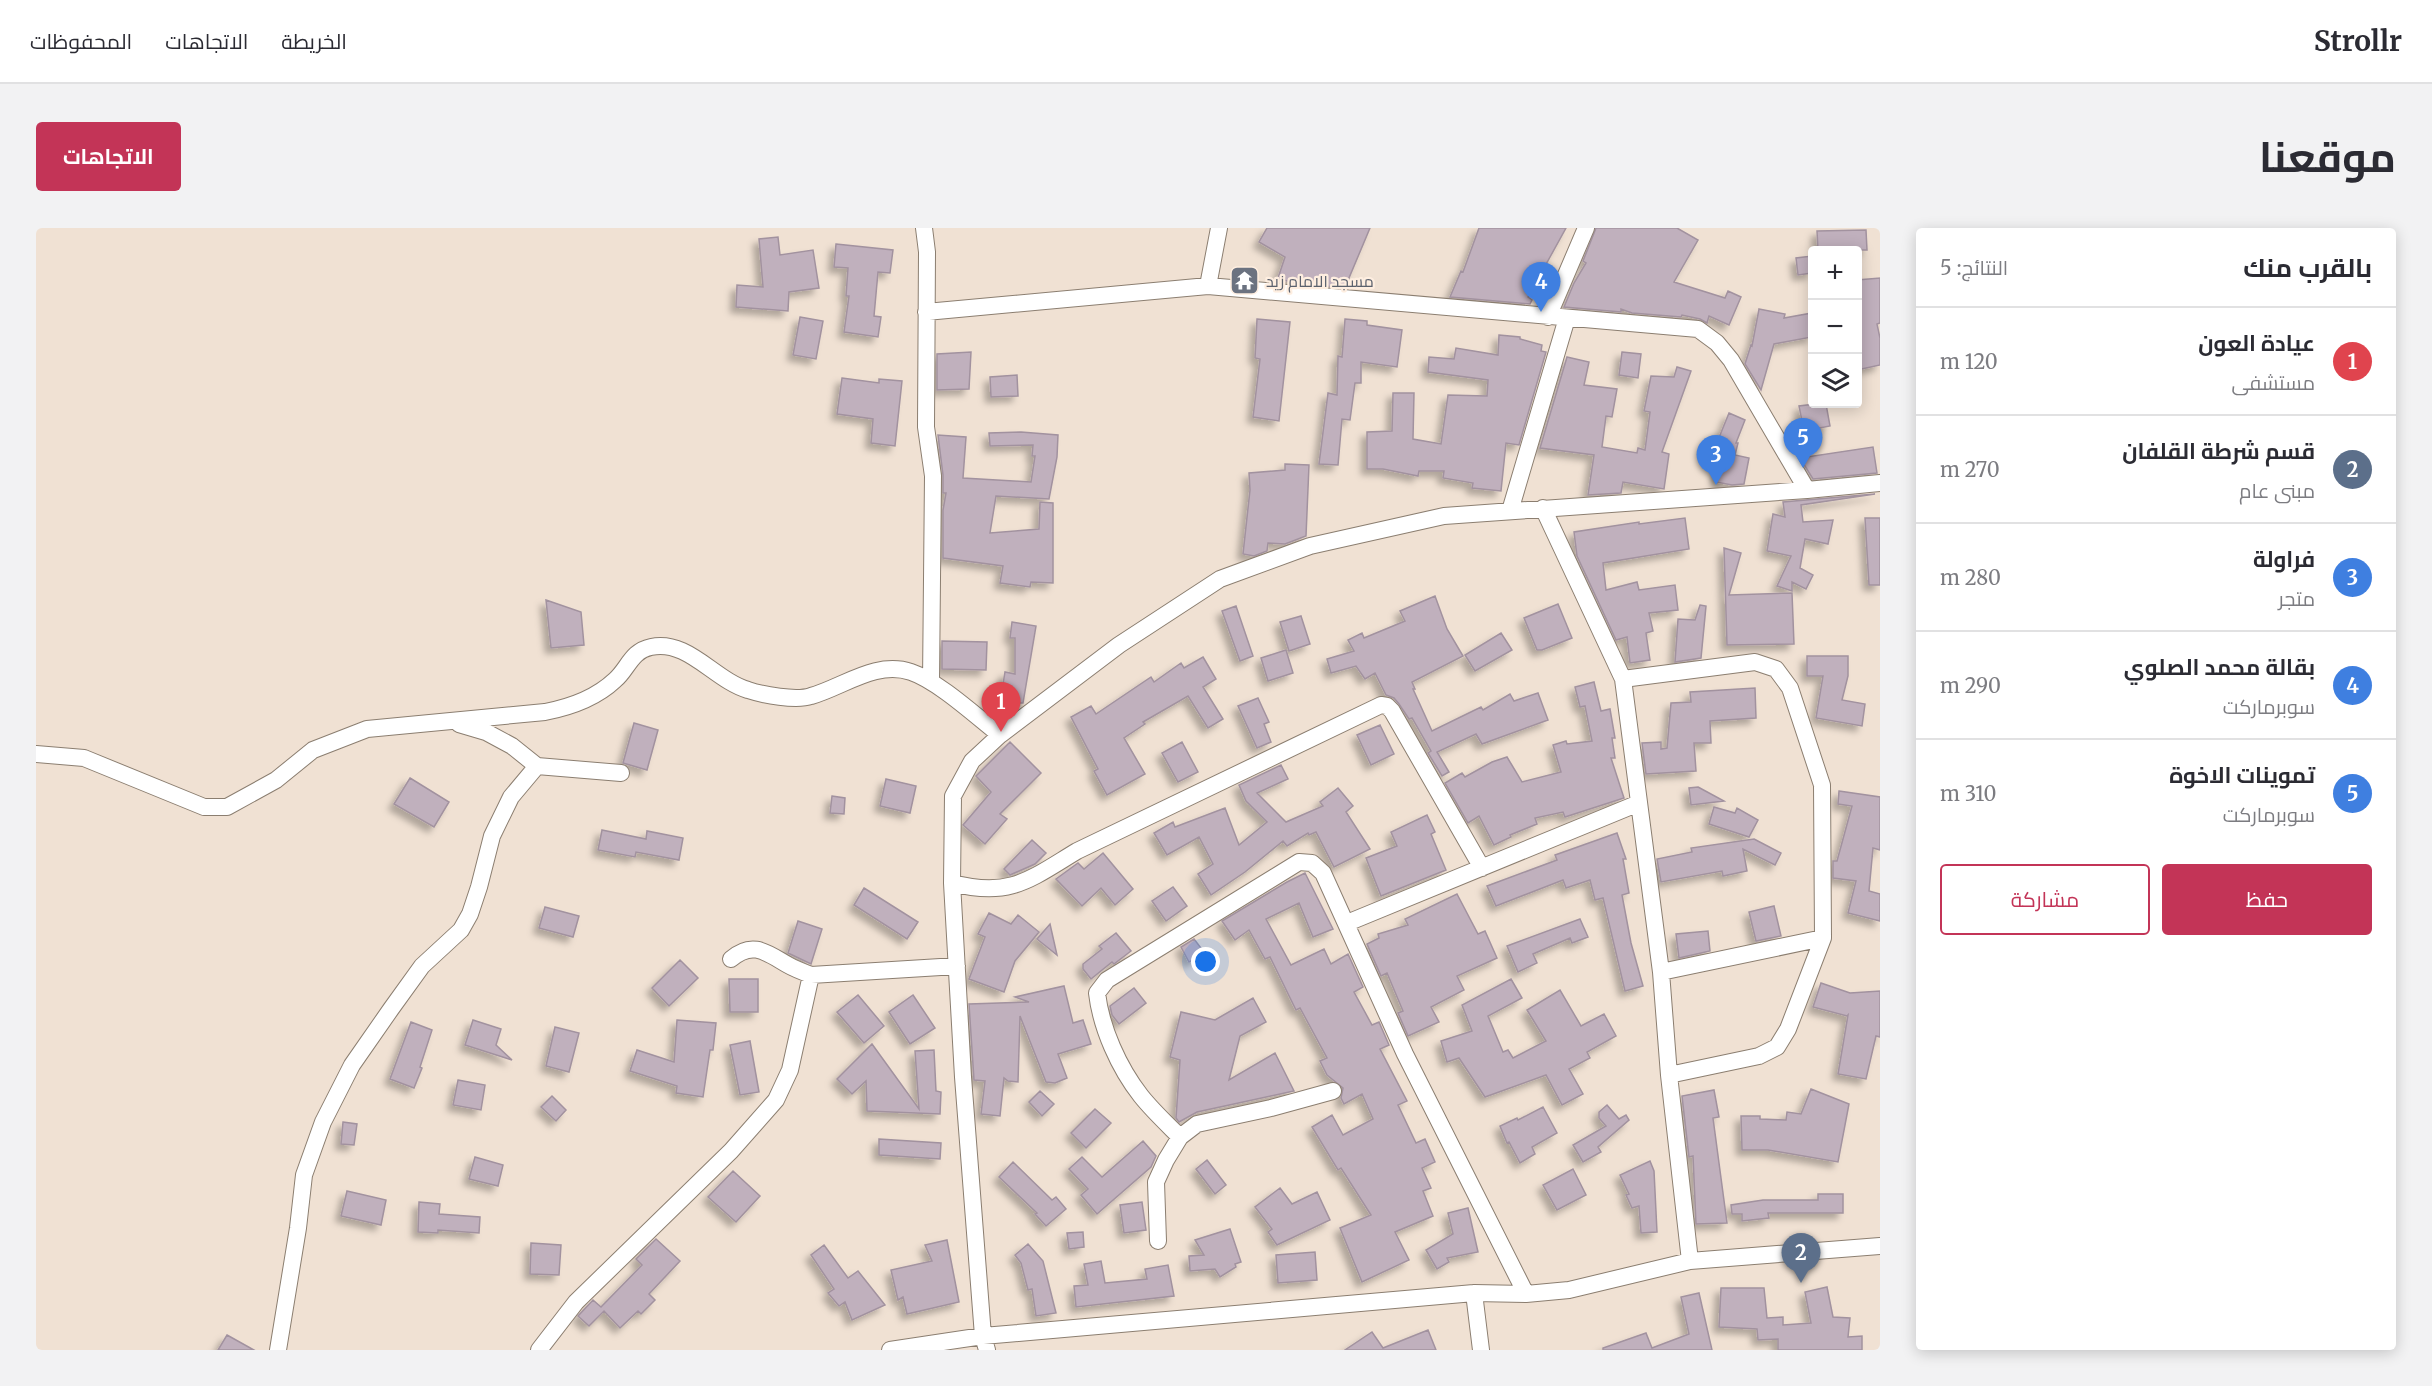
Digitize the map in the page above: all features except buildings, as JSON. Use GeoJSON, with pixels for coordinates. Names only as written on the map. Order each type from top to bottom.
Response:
{"type":"FeatureCollection","features":[{"type":"Feature","properties":{"kind":"street"},"geometry":{"type":"LineString","coordinates":[[924,228],[927,252],[926,427],[933,476],[931,682]]}},
{"type":"Feature","properties":{"kind":"street"},"geometry":{"type":"LineString","coordinates":[[1208,286],[1219,228]]}},
{"type":"Feature","properties":{"kind":"street"},"geometry":{"type":"LineString","coordinates":[[1548,317],[1586,228]]}},
{"type":"Feature","properties":{"kind":"street"},"geometry":{"type":"LineString","coordinates":[[926,312],[1208,286],[1698,329],[1717,343],[1731,360],[1807,490]]}},
{"type":"Feature","properties":{"kind":"street"},"geometry":{"type":"LineString","coordinates":[[1510,511],[1567,318]]}},
{"type":"Feature","properties":{"kind":"street"},"geometry":{"type":"LineString","coordinates":[[985,1343],[952,883],[953,796],[972,761],[1000,735],[1119,645],[1220,579],[1310,546],[1444,516],[1880,483]]}},
{"type":"Feature","properties":{"kind":"street"},"geometry":{"type":"LineString","coordinates":[[1543,508],[1623,679],[1661,972],[1669,1075],[1690,1261]]}},
{"type":"Feature","properties":{"kind":"street"},"geometry":{"type":"LineString","coordinates":[[36,754],[84,758],[204,807],[227,807],[276,780],[313,750],[367,729],[545,712],[571,707],[616,679],[632,657],[648,647],[667,645],[685,651],[712,672],[747,690],[780,697],[809,697],[859,676],[891,669],[911,671],[931,682],[1000,735]]}},
{"type":"Feature","properties":{"kind":"street"},"geometry":{"type":"LineString","coordinates":[[1623,679],[1755,662],[1776,669],[1790,688],[1822,785],[1822,938],[1788,1029],[1777,1047],[1759,1056],[1669,1075]]}},
{"type":"Feature","properties":{"kind":"street"},"geometry":{"type":"LineString","coordinates":[[952,883],[978,890],[1004,888],[1029,880],[1077,851],[1381,705],[1387,706],[1392,711],[1482,868]]}},
{"type":"Feature","properties":{"kind":"street"},"geometry":{"type":"LineString","coordinates":[[450,722],[486,732],[512,746],[537,766],[621,773]]}},
{"type":"Feature","properties":{"kind":"street"},"geometry":{"type":"LineString","coordinates":[[278,1350],[304,1175],[322,1122],[352,1065],[422,966],[461,930],[470,914],[479,887],[492,836],[512,796],[537,766]]}},
{"type":"Feature","properties":{"kind":"street"},"geometry":{"type":"LineString","coordinates":[[1347,923],[1639,803]]}},
{"type":"Feature","properties":{"kind":"street"},"geometry":{"type":"LineString","coordinates":[[1180,1137],[1141,1096],[1120,1063],[1099,1008],[1097,993],[1107,980],[1299,862],[1312,863],[1323,873],[1405,1053],[1526,1294]]}},
{"type":"Feature","properties":{"kind":"street"},"geometry":{"type":"LineString","coordinates":[[1661,972],[1822,938]]}},
{"type":"Feature","properties":{"kind":"street"},"geometry":{"type":"LineString","coordinates":[[730,959],[745,950],[765,951],[791,967],[811,975],[957,966]]}},
{"type":"Feature","properties":{"kind":"street"},"geometry":{"type":"LineString","coordinates":[[539,1350],[576,1302],[731,1151],[776,1100],[790,1070],[811,975]]}},
{"type":"Feature","properties":{"kind":"street"},"geometry":{"type":"LineString","coordinates":[[1158,1241],[1156,1182],[1180,1137],[1197,1124],[1271,1108],[1333,1090]]}},
{"type":"Feature","properties":{"kind":"street"},"geometry":{"type":"LineString","coordinates":[[890,1350],[985,1343],[1474,1293],[1526,1294],[1569,1290],[1690,1261],[1880,1246]]}},
{"type":"Feature","properties":{"kind":"street"},"geometry":{"type":"LineString","coordinates":[[1474,1293],[1481,1350]]}},
{"type":"Feature","properties":{"kind":"place","name":"مسجد الامام زيد"},"geometry":{"type":"Point","coordinates":[1245,281]}},
{"type":"Feature","properties":{"kind":"place","name":"بقالة محمد الصلوي"},"geometry":{"type":"Point","coordinates":[1541,312]}},
{"type":"Feature","properties":{"kind":"place","name":"تموينات الاخوة"},"geometry":{"type":"Point","coordinates":[1803,468]}},
{"type":"Feature","properties":{"kind":"place","name":"فراولة"},"geometry":{"type":"Point","coordinates":[1716,485]}},
{"type":"Feature","properties":{"kind":"place","name":"عيادة العون"},"geometry":{"type":"Point","coordinates":[1001,732]}},
{"type":"Feature","properties":{"kind":"place","name":"قسم شرطة القلفان"},"geometry":{"type":"Point","coordinates":[1801,1283]}}]}
